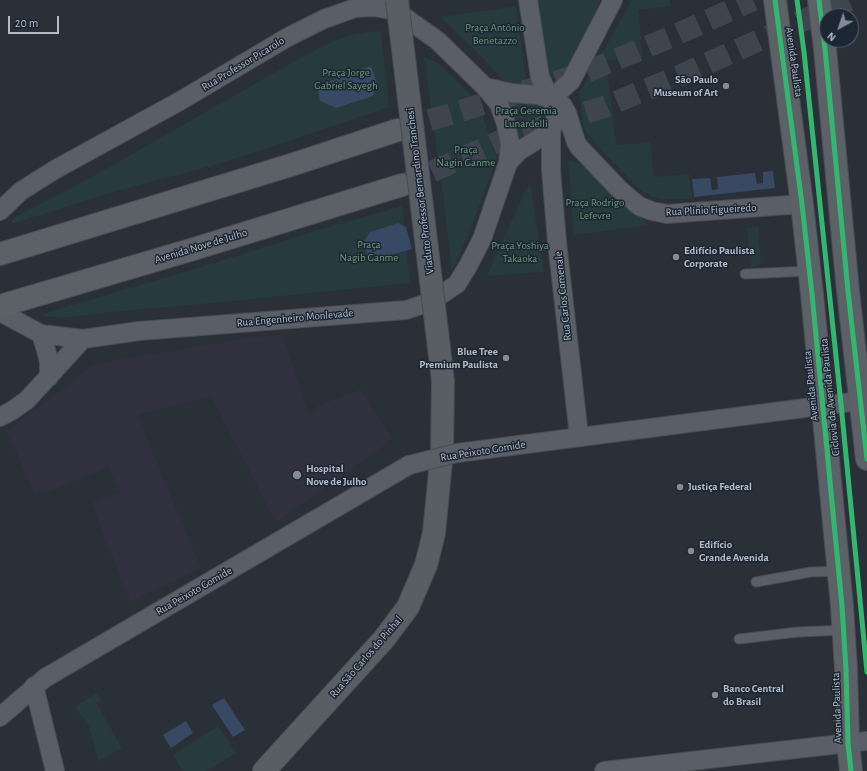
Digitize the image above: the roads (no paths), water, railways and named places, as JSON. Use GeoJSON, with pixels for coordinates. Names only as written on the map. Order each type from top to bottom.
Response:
{"type":"FeatureCollection","features":[{"type":"Feature","properties":{"kind":"main road","name":"Avenida Paulista"},"geometry":{"type":"LineString","coordinates":[[775,0],[802,204],[823,406],[844,630],[846,669],[857,742],[851,771]]}},
{"type":"Feature","properties":{"kind":"main road"},"geometry":{"type":"LineString","coordinates":[[819,0],[848,292],[864,400],[867,459]]}},
{"type":"Feature","properties":{"kind":"main road"},"geometry":{"type":"LineString","coordinates":[[0,254],[291,165],[398,130]]}},
{"type":"Feature","properties":{"kind":"main road","name":"Avenida Nove de Julho"},"geometry":{"type":"LineString","coordinates":[[0,306],[187,251],[402,185]]}},
{"type":"Feature","properties":{"kind":"street","name":"Viaduto Professor Bernardino Tranchesi"},"geometry":{"type":"LineString","coordinates":[[397,0],[443,381]]}},
{"type":"Feature","properties":{"kind":"street"},"geometry":{"type":"LineString","coordinates":[[508,163],[519,150],[550,131],[556,114],[551,99],[540,77],[528,0]]}},
{"type":"Feature","properties":{"kind":"street"},"geometry":{"type":"LineString","coordinates":[[551,99],[571,81],[613,0]]}},
{"type":"Feature","properties":{"kind":"street","name":"Rua Professor Picarolo"},"geometry":{"type":"LineString","coordinates":[[0,211],[22,191],[56,169],[180,101],[288,37],[324,19],[355,8],[374,7],[396,11],[438,41],[485,87]]}},
{"type":"Feature","properties":{"kind":"street"},"geometry":{"type":"LineString","coordinates":[[485,87],[512,93],[538,95],[551,99]]}},
{"type":"Feature","properties":{"kind":"street"},"geometry":{"type":"LineString","coordinates":[[485,87],[499,104],[506,124],[510,144],[508,163]]}},
{"type":"Feature","properties":{"kind":"street","name":"Rua Plínio Figueiredo"},"geometry":{"type":"LineString","coordinates":[[551,99],[563,106],[568,113],[576,142],[618,188],[639,206],[652,211],[668,214],[802,204]]}},
{"type":"Feature","properties":{"kind":"street","name":"Rua Carlos Comenale"},"geometry":{"type":"LineString","coordinates":[[550,131],[551,170],[556,226],[579,436]]}},
{"type":"Feature","properties":{"kind":"street","name":"Rua Engenheiro Monlevade"},"geometry":{"type":"LineString","coordinates":[[0,312],[41,334],[83,339],[139,331],[406,310],[430,302],[457,284],[482,239],[508,163]]}},
{"type":"Feature","properties":{"kind":"street"},"geometry":{"type":"LineString","coordinates":[[41,334],[49,362],[49,377]]}},
{"type":"Feature","properties":{"kind":"street"},"geometry":{"type":"LineString","coordinates":[[0,417],[27,400],[83,339]]}},
{"type":"Feature","properties":{"kind":"street","name":"Rua São Carlos do Pinhal"},"geometry":{"type":"LineString","coordinates":[[264,771],[384,639],[408,607],[426,565],[434,533],[442,451],[443,381]]}},
{"type":"Feature","properties":{"kind":"street","name":"Rua Peixoto Gomide"},"geometry":{"type":"LineString","coordinates":[[0,717],[44,678],[409,465],[457,453],[864,400]]}},
{"type":"Feature","properties":{"kind":"street"},"geometry":{"type":"LineString","coordinates":[[34,686],[55,771]]}},
{"type":"Feature","properties":{"kind":"street"},"geometry":{"type":"LineString","coordinates":[[604,771],[857,742]]}},
{"type":"Feature","properties":{"kind":"lane"},"geometry":{"type":"LineString","coordinates":[[745,274],[809,271]]}},
{"type":"Feature","properties":{"kind":"lane"},"geometry":{"type":"LineString","coordinates":[[756,582],[811,572],[838,572]]}},
{"type":"Feature","properties":{"kind":"lane"},"geometry":{"type":"LineString","coordinates":[[739,639],[798,632],[844,630]]}},
{"type":"Feature","properties":{"kind":"water"},"geometry":{"type":"Polygon","coordinates":[[[371,66],[378,86],[374,90],[373,96],[336,108],[320,101],[317,86],[371,66]]]}},
{"type":"Feature","properties":{"kind":"water"},"geometry":{"type":"Polygon","coordinates":[[[773,171],[775,188],[694,197],[692,179],[710,178],[712,190],[718,189],[717,177],[755,173],[757,184],[763,183],[763,172],[773,171]]]}},
{"type":"Feature","properties":{"kind":"water"},"geometry":{"type":"Polygon","coordinates":[[[398,223],[406,227],[412,249],[369,261],[364,241],[370,232],[398,223]]]}},
{"type":"Feature","properties":{"kind":"water"},"geometry":{"type":"Polygon","coordinates":[[[224,698],[245,730],[233,737],[212,705],[224,698]]]}},
{"type":"Feature","properties":{"kind":"water"},"geometry":{"type":"Polygon","coordinates":[[[186,721],[193,733],[171,748],[163,735],[186,721]]]}},
{"type":"Feature","properties":{"kind":"tunnel"},"geometry":{"type":"LineString","coordinates":[[398,130],[581,74],[671,37],[753,0]]}},
{"type":"Feature","properties":{"kind":"tunnel"},"geometry":{"type":"LineString","coordinates":[[402,185],[505,139],[604,107],[679,76],[849,0]]}},
{"type":"Feature","properties":{"kind":"place","name":"São Paulo Museum of Art"},"geometry":{"type":"Point","coordinates":[726,86]}},
{"type":"Feature","properties":{"kind":"place","name":"Edifício Paulista Corporate"},"geometry":{"type":"Point","coordinates":[676,257]}},
{"type":"Feature","properties":{"kind":"place","name":"Blue Tree Premium Paulista"},"geometry":{"type":"Point","coordinates":[506,358]}},
{"type":"Feature","properties":{"kind":"place","name":"Hospital Nove de Julho"},"geometry":{"type":"Point","coordinates":[297,475]}},
{"type":"Feature","properties":{"kind":"place","name":"Justiça Federal"},"geometry":{"type":"Point","coordinates":[680,487]}},
{"type":"Feature","properties":{"kind":"place","name":"Edifício Grande Avenida"},"geometry":{"type":"Point","coordinates":[691,551]}},
{"type":"Feature","properties":{"kind":"place","name":"Banco Central do Brasil"},"geometry":{"type":"Point","coordinates":[715,695]}},
{"type":"Feature","properties":{"kind":"park label","name":"Praça Antônio Benetazzo"},"geometry":{"type":"Point","coordinates":[495,34]}},
{"type":"Feature","properties":{"kind":"park label","name":"Praça Jorge Gabriel Sayegh"},"geometry":{"type":"Point","coordinates":[346,79]}},
{"type":"Feature","properties":{"kind":"park label","name":"Praça Geremia Lunardelli"},"geometry":{"type":"Point","coordinates":[526,117]}},
{"type":"Feature","properties":{"kind":"park label","name":"Praça Nagin Ganme"},"geometry":{"type":"Point","coordinates":[466,156]}},
{"type":"Feature","properties":{"kind":"park label","name":"Praça Rodrigo Lefevre"},"geometry":{"type":"Point","coordinates":[595,209]}},
{"type":"Feature","properties":{"kind":"park label","name":"Praça Nagib Ganme"},"geometry":{"type":"Point","coordinates":[369,251]}},
{"type":"Feature","properties":{"kind":"park label","name":"Praça Yoshiya Takaoka"},"geometry":{"type":"Point","coordinates":[520,252]}}]}
